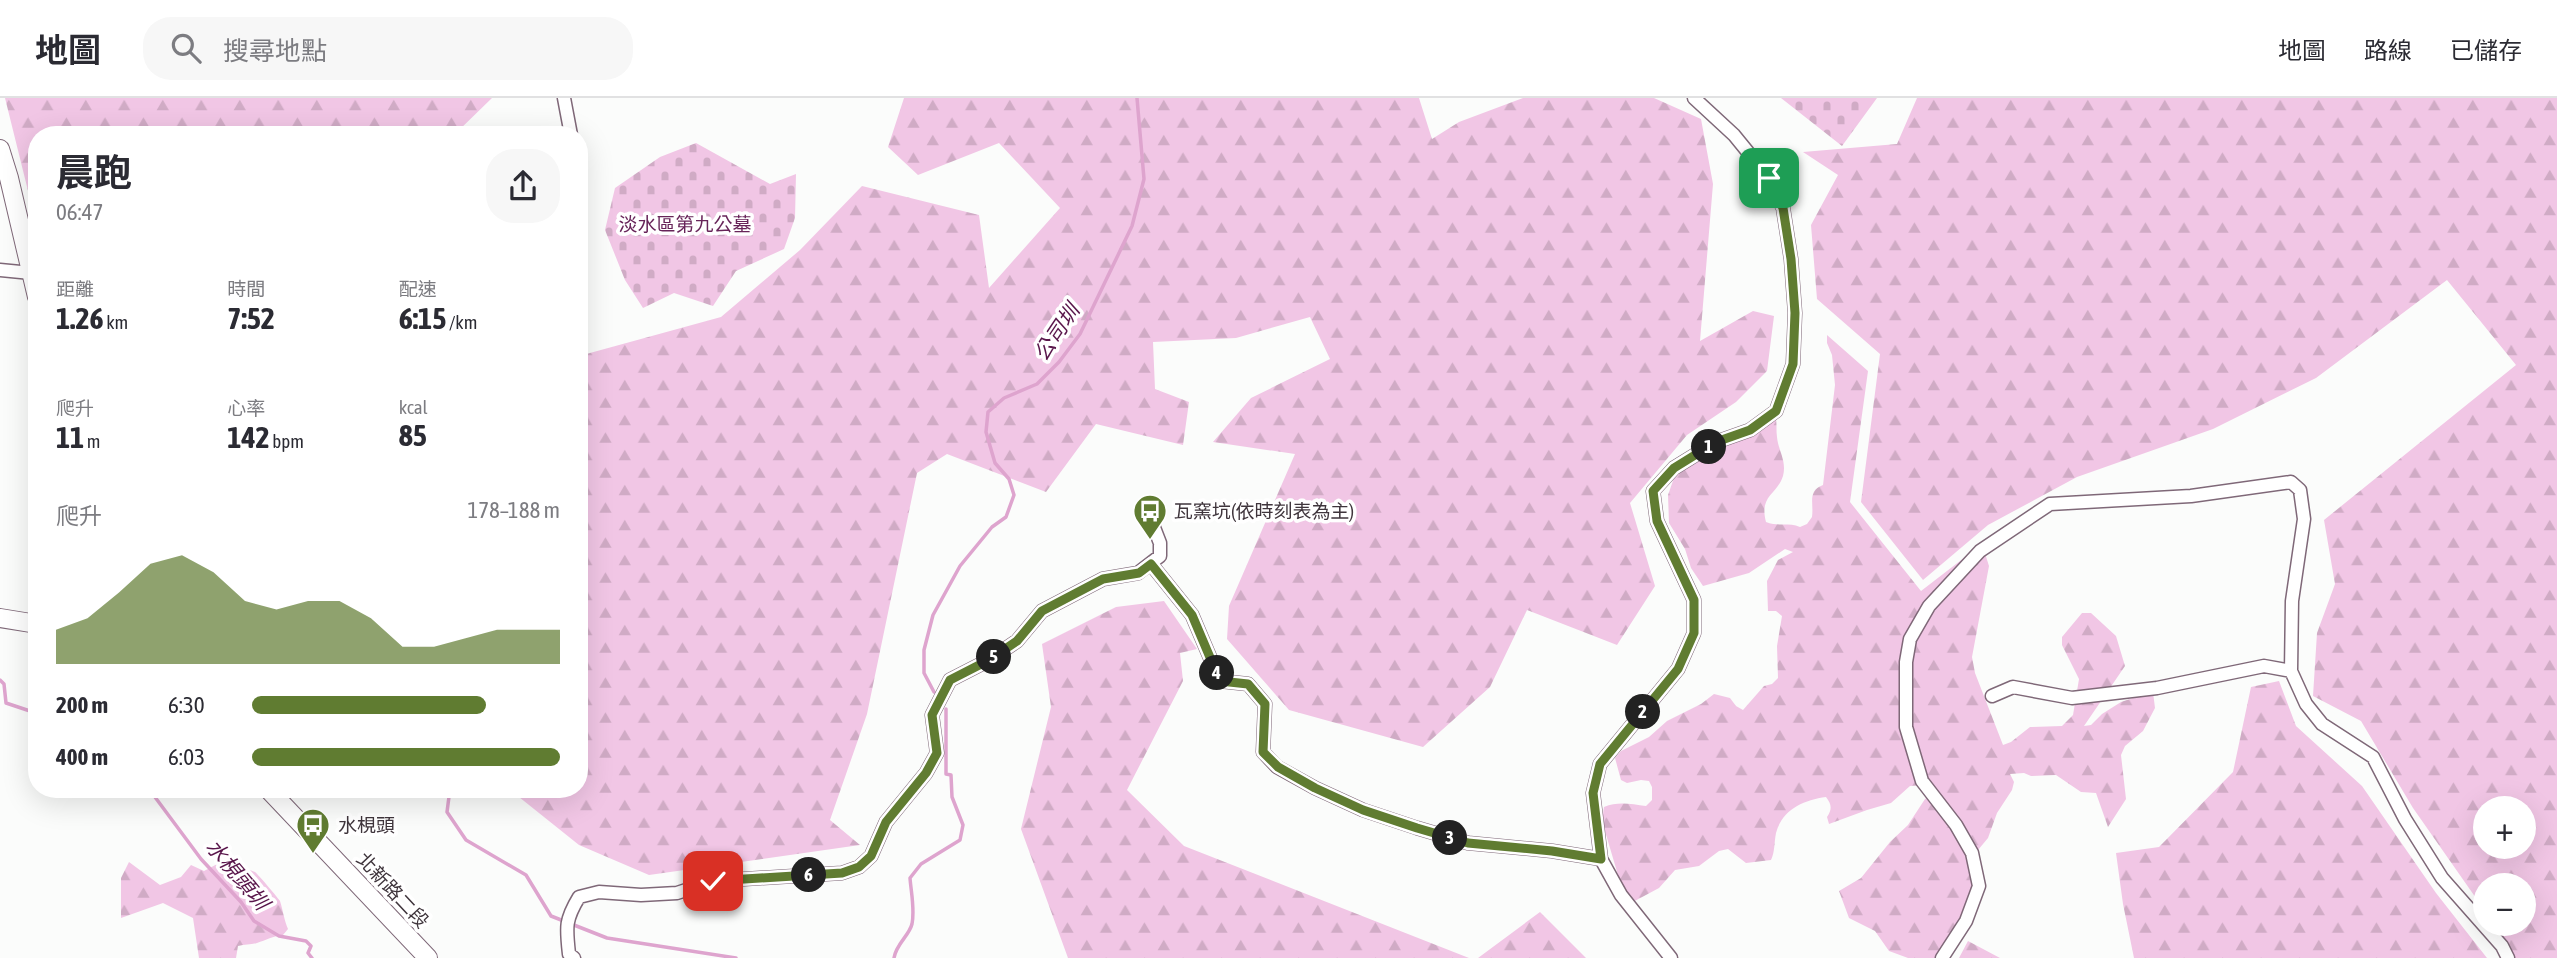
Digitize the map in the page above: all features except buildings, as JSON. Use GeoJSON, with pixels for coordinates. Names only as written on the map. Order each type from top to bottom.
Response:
{"type":"FeatureCollection","features":[{"type":"Feature","properties":{"kind":"main road"},"geometry":{"type":"LineString","coordinates":[[0,149],[28,260]]}},
{"type":"Feature","properties":{"kind":"main road"},"geometry":{"type":"LineString","coordinates":[[0,618],[28,623]]}},
{"type":"Feature","properties":{"kind":"main road","name":"北新路二段"},"geometry":{"type":"LineString","coordinates":[[277,798],[428,958]]}},
{"type":"Feature","properties":{"kind":"street"},"geometry":{"type":"LineString","coordinates":[[564,98],[569,126]]}},
{"type":"Feature","properties":{"kind":"street"},"geometry":{"type":"LineString","coordinates":[[1671,958],[1621,895],[1601,859],[1593,793],[1600,764],[1678,669],[1694,633],[1694,600],[1657,521],[1653,491],[1674,468],[1716,442],[1750,430],[1776,411],[1793,364],[1795,313],[1791,259],[1783,208],[1769,178],[1734,135],[1694,98]]}},
{"type":"Feature","properties":{"kind":"street"},"geometry":{"type":"LineString","coordinates":[[0,270],[28,273]]}},
{"type":"Feature","properties":{"kind":"street"},"geometry":{"type":"LineString","coordinates":[[1942,958],[1966,921],[1979,886],[1972,853],[1956,825],[1922,781],[1906,727],[1906,662],[1910,639],[1929,606],[1980,551],[2050,504],[2192,496],[2291,482],[2300,490],[2304,519],[2292,601],[2291,671],[2306,704],[2322,724],[2373,757],[2404,819],[2442,878],[2502,946],[2508,958]]}},
{"type":"Feature","properties":{"kind":"street"},"geometry":{"type":"LineString","coordinates":[[574,958],[569,954],[567,922],[579,897],[599,892],[641,895],[677,893],[713,881],[842,873],[859,867],[871,856],[886,822],[926,773],[937,753],[932,715],[950,680],[989,660],[1017,641],[1042,611],[1103,579],[1139,573],[1151,564],[1160,556],[1160,543],[1153,525]]}},
{"type":"Feature","properties":{"kind":"street"},"geometry":{"type":"LineString","coordinates":[[1151,564],[1192,615],[1220,681],[1248,684],[1265,704],[1263,752],[1278,767],[1363,810],[1468,843],[1601,859]]}},
{"type":"Feature","properties":{"kind":"street"},"geometry":{"type":"LineString","coordinates":[[1992,696],[2013,687],[2072,698],[2157,688],[2264,666],[2291,671]]}},
{"type":"Feature","properties":{"kind":"green space"},"geometry":{"type":"Polygon","coordinates":[[[5,98],[492,98],[463,126],[28,126],[28,191],[5,98]]]}},
{"type":"Feature","properties":{"kind":"green space"},"geometry":{"type":"Polygon","coordinates":[[[904,98],[1419,98],[1432,139],[1459,122],[1523,98],[1654,98],[1701,119],[1713,184],[1700,341],[1753,311],[1774,316],[1767,371],[1736,402],[1687,435],[1630,503],[1655,586],[1617,645],[1527,610],[1490,687],[1423,747],[1289,710],[1227,639],[1229,606],[1295,454],[1213,442],[1251,398],[1330,359],[1310,317],[1236,338],[1153,342],[1155,389],[1189,402],[1183,445],[1096,424],[1046,492],[947,454],[917,473],[867,714],[830,820],[860,845],[649,875],[579,845],[520,798],[588,798],[588,354],[721,317],[800,250],[862,186],[979,215],[989,288],[1060,208],[999,143],[918,175],[888,147],[904,98]]]}},
{"type":"Feature","properties":{"kind":"green space"},"geometry":{"type":"Polygon","coordinates":[[[1781,98],[1877,98],[1842,146],[1781,98]]]}},
{"type":"Feature","properties":{"kind":"green space"},"geometry":{"type":"Polygon","coordinates":[[[1917,98],[2557,98],[2557,958],[2515,958],[2501,936],[2536,936],[2536,873],[2473,873],[2473,894],[2413,808],[2361,721],[2313,696],[2317,633],[2335,584],[2324,520],[2516,365],[2447,280],[2316,378],[2213,429],[2077,477],[1988,525],[1923,580],[1861,502],[1880,354],[1817,299],[1811,225],[1838,175],[1803,152],[1897,144],[1917,98]]]}},
{"type":"Feature","properties":{"kind":"green space","name":"淡水區第九公墓"},"geometry":{"type":"Polygon","coordinates":[[[696,143],[770,184],[796,174],[795,218],[784,249],[736,271],[713,306],[674,293],[643,308],[625,280],[605,230],[615,188],[660,157],[696,143]]]}},
{"type":"Feature","properties":{"kind":"green space"},"geometry":{"type":"Polygon","coordinates":[[[1827,335],[1868,371],[1850,502],[1921,591],[1982,544],[1989,566],[1972,657],[1975,673],[2003,745],[2030,727],[2062,726],[2073,715],[2079,679],[2062,645],[2062,637],[2082,613],[2091,613],[2116,636],[2125,666],[2084,726],[2091,725],[2121,702],[2136,697],[2145,684],[2152,684],[2155,708],[2143,731],[2125,746],[2121,755],[2126,799],[2108,827],[2096,793],[2081,792],[2056,775],[2010,774],[2014,782],[2012,790],[1997,813],[1988,838],[1973,856],[1979,895],[1942,958],[1908,958],[1889,951],[1875,931],[1849,918],[1839,891],[1861,878],[1890,842],[1908,825],[1925,799],[1932,794],[1925,785],[1910,786],[1891,803],[1829,824],[1827,817],[1831,807],[1826,797],[1809,801],[1788,812],[1783,818],[1776,833],[1771,860],[1746,863],[1728,849],[1719,851],[1699,866],[1675,870],[1659,888],[1631,903],[1623,892],[1602,821],[1604,807],[1619,804],[1646,806],[1652,800],[1649,781],[1627,783],[1621,780],[1615,758],[1621,751],[1649,737],[1667,721],[1701,704],[1714,694],[1730,698],[1743,710],[1764,686],[1772,684],[1778,678],[1777,646],[1782,616],[1776,611],[1768,611],[1767,581],[1778,560],[1793,552],[1785,549],[1749,573],[1703,586],[1669,523],[1668,495],[1675,475],[1749,433],[1763,412],[1776,419],[1784,465],[1783,476],[1765,506],[1766,522],[1800,527],[1807,524],[1812,517],[1813,494],[1823,485],[1835,385],[1827,335]]]}},
{"type":"Feature","properties":{"kind":"green space"},"geometry":{"type":"Polygon","coordinates":[[[1164,601],[1197,649],[1180,653],[1183,681],[1127,790],[1184,846],[1469,958],[1068,958],[1021,829],[1051,707],[1042,644],[1116,607],[1164,601]]]}},
{"type":"Feature","properties":{"kind":"green space"},"geometry":{"type":"Polygon","coordinates":[[[2279,681],[2296,726],[2362,786],[2436,893],[2487,958],[2134,958],[2116,853],[2159,847],[2233,772],[2251,687],[2279,681]]]}},
{"type":"Feature","properties":{"kind":"green space"},"geometry":{"type":"Polygon","coordinates":[[[223,861],[255,872],[276,896],[288,929],[283,935],[238,946],[236,958],[199,958],[193,918],[163,903],[121,918],[121,878],[129,862],[160,885],[181,877],[191,865],[204,871],[223,861]]]}},
{"type":"Feature","properties":{"kind":"green space"},"geometry":{"type":"Polygon","coordinates":[[[1540,912],[1586,958],[1478,958],[1540,912]]]}},
{"type":"Feature","properties":{"kind":"green space"},"geometry":{"type":"Polygon","coordinates":[[[1968,941],[2000,958],[1959,958],[1968,941]]]}},
{"type":"Feature","properties":{"kind":"waterway","name":"公司圳"},"geometry":{"type":"LineString","coordinates":[[934,692],[924,673],[924,650],[933,615],[960,566],[992,527],[1006,517],[1014,495],[1009,479],[995,463],[986,432],[988,412],[1004,398],[1037,384],[1059,362],[1080,334],[1132,226],[1144,179],[1137,98]]}},
{"type":"Feature","properties":{"kind":"waterway","name":"水梘頭圳"},"geometry":{"type":"LineString","coordinates":[[0,680],[4,684],[6,703],[28,710]]}},
{"type":"Feature","properties":{"kind":"waterway","name":"公司圳"},"geometry":{"type":"LineString","coordinates":[[894,958],[912,924],[910,878],[921,864],[960,840],[963,825],[952,797],[951,775],[946,774],[946,709]]}},
{"type":"Feature","properties":{"kind":"waterway","name":"水梘頭圳"},"geometry":{"type":"LineString","coordinates":[[156,798],[201,859],[241,902],[254,921],[279,936],[306,941],[311,946],[308,953],[312,958]]}},
{"type":"Feature","properties":{"kind":"waterway"},"geometry":{"type":"LineString","coordinates":[[449,798],[447,812],[466,840],[526,875],[551,916],[607,938],[736,958]]}},
{"type":"Feature","properties":{"kind":"place","name":"瓦窯坑(依時刻表為主)"},"geometry":{"type":"Point","coordinates":[1150,541]}},
{"type":"Feature","properties":{"kind":"place","name":"水梘頭"},"geometry":{"type":"Point","coordinates":[313,855]}},
{"type":"Feature","properties":{"kind":"route"},"geometry":{"type":"LineString","coordinates":[[713,881],[842,873],[859,867],[871,856],[886,822],[926,773],[937,753],[932,715],[950,680],[989,660],[1017,641],[1042,611],[1103,579],[1139,573],[1151,564],[1192,615],[1220,681],[1248,684],[1265,704],[1263,752],[1278,767],[1363,810],[1468,843],[1601,859],[1593,793],[1600,764],[1678,669],[1694,633],[1694,600],[1657,521],[1653,491],[1674,468],[1716,442],[1750,430],[1776,411],[1793,364],[1795,313],[1791,259],[1783,208],[1769,178]]}}]}
